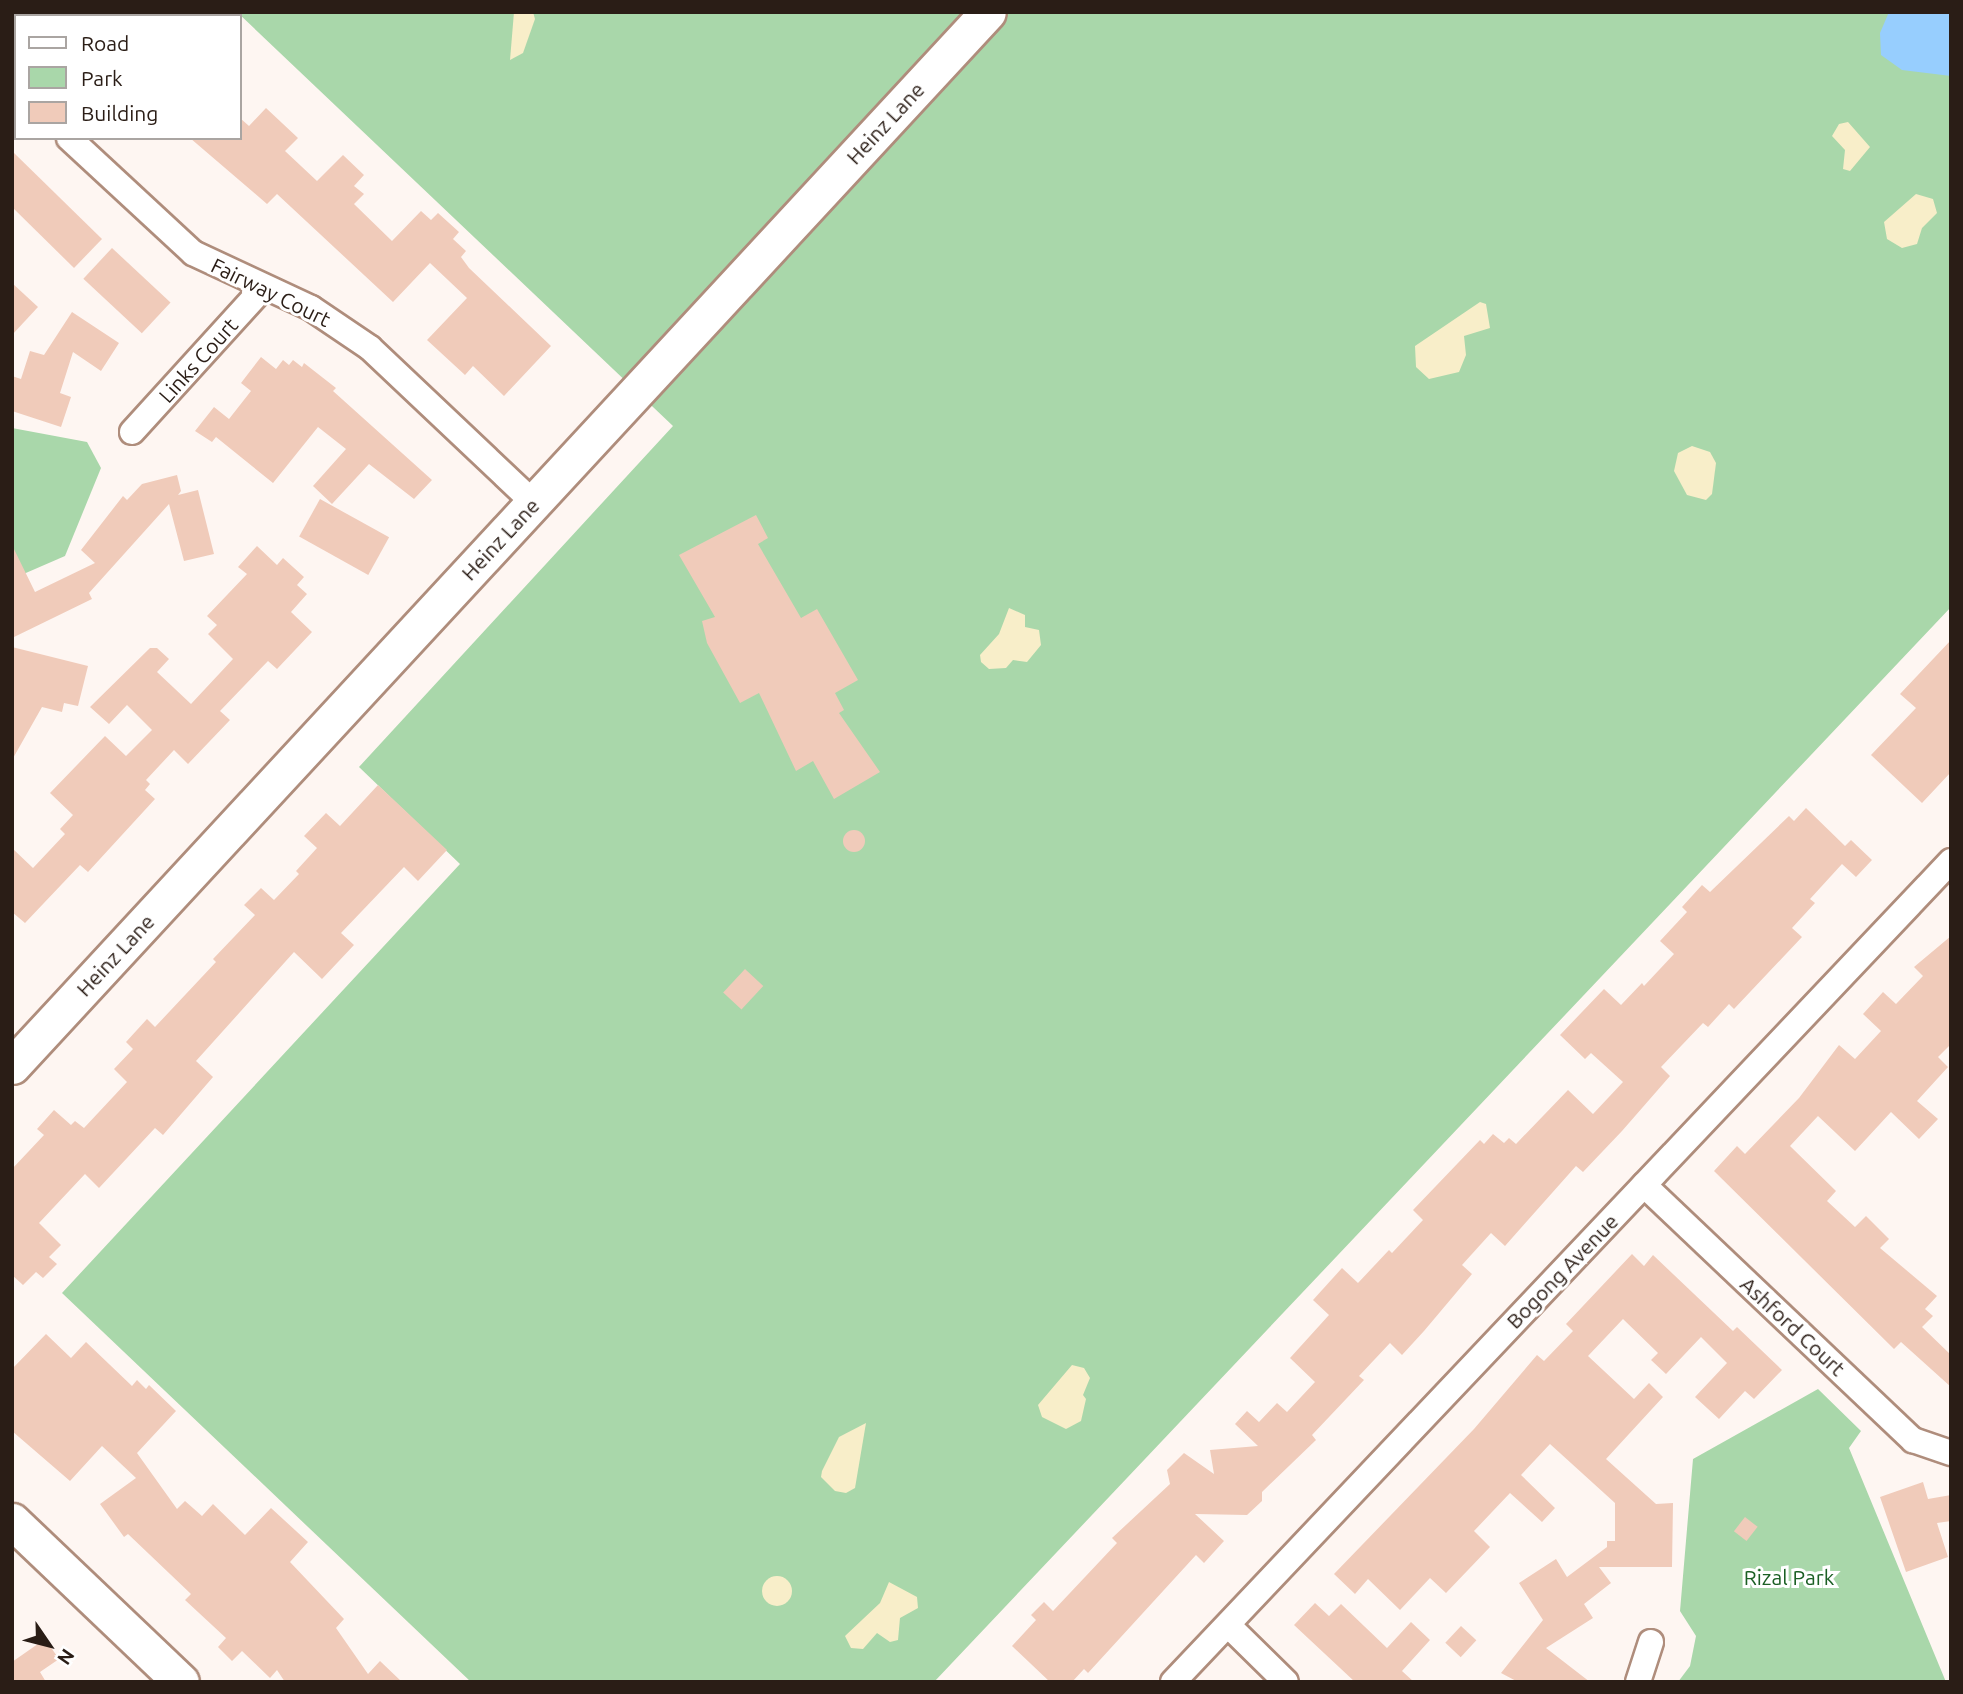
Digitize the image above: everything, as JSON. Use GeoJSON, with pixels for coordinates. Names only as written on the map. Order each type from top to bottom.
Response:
{"type":"FeatureCollection","features":[{"type":"Feature","properties":{"kind":"street","name":"Heinz Lane"},"geometry":{"type":"LineString","coordinates":[[12,1066],[988,12]]}},
{"type":"Feature","properties":{"kind":"street","name":"Fairway Court"},"geometry":{"type":"LineString","coordinates":[[71,140],[183,245],[215,266],[311,308],[370,348],[534,503]]}},
{"type":"Feature","properties":{"kind":"street","name":"Links Court"},"geometry":{"type":"LineString","coordinates":[[132,432],[264,287]]}},
{"type":"Feature","properties":{"kind":"street","name":"Bogong Avenue"},"geometry":{"type":"LineString","coordinates":[[1173,1682],[1951,861]]}},
{"type":"Feature","properties":{"kind":"street","name":"Ashford Court"},"geometry":{"type":"LineString","coordinates":[[1644,1185],[1913,1440],[1951,1453]]}},
{"type":"Feature","properties":{"kind":"street"},"geometry":{"type":"LineString","coordinates":[[12,1521],[181,1682]]}},
{"type":"Feature","properties":{"kind":"street"},"geometry":{"type":"LineString","coordinates":[[1228,1625],[1286,1682]]}},
{"type":"Feature","properties":{"kind":"street"},"geometry":{"type":"LineString","coordinates":[[1638,1682],[1651,1642]]}},
{"type":"Feature","properties":{"kind":"green space"},"geometry":{"type":"Polygon","coordinates":[[[237,12],[1951,12],[1951,607],[934,1682],[471,1682],[62,1293],[460,864],[359,767],[673,426],[237,12]]]}},
{"type":"Feature","properties":{"kind":"green space"},"geometry":{"type":"Polygon","coordinates":[[[12,428],[87,442],[101,468],[65,556],[12,579],[12,428]]]}},
{"type":"Feature","properties":{"kind":"green space","name":"Rizal Park"},"geometry":{"type":"Polygon","coordinates":[[[1818,1389],[1861,1431],[1849,1448],[1946,1682],[1678,1682],[1690,1666],[1696,1636],[1680,1611],[1693,1459],[1818,1389]]]}},
{"type":"Feature","properties":{"kind":"sand"},"geometry":{"type":"Polygon","coordinates":[[[514,12],[533,12],[535,19],[523,53],[510,60],[514,12]]]}},
{"type":"Feature","properties":{"kind":"sand"},"geometry":{"type":"Polygon","coordinates":[[[1848,122],[1870,147],[1850,171],[1843,169],[1845,150],[1832,136],[1839,124],[1848,122]]]}},
{"type":"Feature","properties":{"kind":"sand"},"geometry":{"type":"Polygon","coordinates":[[[1916,194],[1933,199],[1937,213],[1922,228],[1917,244],[1902,248],[1887,239],[1884,222],[1916,194]]]}},
{"type":"Feature","properties":{"kind":"sand"},"geometry":{"type":"Polygon","coordinates":[[[1480,302],[1486,304],[1490,328],[1464,336],[1466,355],[1459,372],[1429,379],[1416,367],[1415,346],[1480,302]]]}},
{"type":"Feature","properties":{"kind":"sand"},"geometry":{"type":"Polygon","coordinates":[[[1692,446],[1710,452],[1716,463],[1712,494],[1706,500],[1687,495],[1674,471],[1678,453],[1692,446]]]}},
{"type":"Feature","properties":{"kind":"sand"},"geometry":{"type":"Polygon","coordinates":[[[1009,608],[1025,615],[1025,627],[1039,630],[1041,645],[1027,662],[1013,660],[1006,668],[989,669],[981,662],[980,655],[999,634],[1009,608]]]}},
{"type":"Feature","properties":{"kind":"sand"},"geometry":{"type":"Polygon","coordinates":[[[1072,1365],[1084,1368],[1090,1378],[1083,1395],[1086,1399],[1081,1421],[1066,1429],[1042,1417],[1038,1405],[1072,1365]]]}},
{"type":"Feature","properties":{"kind":"sand"},"geometry":{"type":"Polygon","coordinates":[[[866,1423],[855,1488],[846,1493],[835,1491],[821,1477],[822,1471],[839,1437],[866,1423]]]}},
{"type":"Feature","properties":{"kind":"sand"},"geometry":{"type":"Polygon","coordinates":[[[777,1576],[783,1577],[791,1585],[791,1597],[783,1605],[777,1606],[771,1605],[763,1597],[762,1591],[763,1585],[771,1577],[777,1576]]]}},
{"type":"Feature","properties":{"kind":"sand"},"geometry":{"type":"Polygon","coordinates":[[[889,1582],[917,1597],[918,1608],[900,1618],[898,1640],[890,1642],[877,1633],[863,1649],[851,1648],[845,1636],[880,1603],[889,1582]]]}},
{"type":"Feature","properties":{"kind":"water"},"geometry":{"type":"Polygon","coordinates":[[[1889,12],[1951,12],[1951,76],[1902,70],[1881,55],[1880,33],[1889,12]]]}},
{"type":"Feature","properties":{"kind":"building"},"geometry":{"type":"Polygon","coordinates":[[[266,108],[298,138],[285,151],[317,181],[343,155],[364,175],[354,186],[364,194],[354,204],[392,241],[421,211],[431,220],[438,213],[459,232],[453,239],[466,251],[461,257],[469,268],[551,346],[504,396],[473,366],[465,375],[427,340],[467,298],[430,263],[393,302],[277,194],[267,204],[192,140],[242,140],[242,120],[249,126],[266,108]]]}},
{"type":"Feature","properties":{"kind":"building"},"geometry":{"type":"Polygon","coordinates":[[[12,151],[102,239],[74,268],[12,207],[12,151]]]}},
{"type":"Feature","properties":{"kind":"building"},"geometry":{"type":"Polygon","coordinates":[[[112,248],[171,303],[142,333],[83,279],[112,248]]]}},
{"type":"Feature","properties":{"kind":"building"},"geometry":{"type":"Polygon","coordinates":[[[12,283],[38,307],[12,335],[12,283]]]}},
{"type":"Feature","properties":{"kind":"building"},"geometry":{"type":"Polygon","coordinates":[[[72,312],[119,343],[101,371],[73,352],[60,393],[71,397],[61,427],[12,411],[12,376],[21,379],[30,351],[44,355],[72,312]]]}},
{"type":"Feature","properties":{"kind":"building"},"geometry":{"type":"Polygon","coordinates":[[[261,357],[276,369],[283,360],[289,365],[293,360],[302,367],[304,363],[336,388],[333,391],[432,480],[414,499],[369,464],[332,504],[313,486],[346,449],[318,427],[273,483],[216,437],[212,442],[195,431],[214,407],[229,419],[251,391],[241,383],[261,357]]]}},
{"type":"Feature","properties":{"kind":"building"},"geometry":{"type":"Polygon","coordinates":[[[177,475],[181,491],[178,495],[198,490],[214,554],[184,561],[169,504],[89,593],[92,599],[12,638],[12,545],[35,592],[95,563],[81,550],[123,496],[127,500],[142,484],[177,475]]]}},
{"type":"Feature","properties":{"kind":"building"},"geometry":{"type":"Polygon","coordinates":[[[320,499],[389,537],[368,575],[299,537],[320,499]]]}},
{"type":"Feature","properties":{"kind":"building"},"geometry":{"type":"Polygon","coordinates":[[[756,515],[768,538],[758,544],[801,618],[817,609],[858,680],[835,693],[844,710],[839,713],[880,772],[834,799],[813,761],[796,771],[759,693],[740,703],[707,643],[702,621],[715,617],[679,555],[756,515]]]}},
{"type":"Feature","properties":{"kind":"building"},"geometry":{"type":"Polygon","coordinates":[[[257,546],[277,565],[283,558],[304,577],[297,585],[307,594],[291,612],[312,632],[277,669],[268,661],[220,711],[230,720],[188,764],[174,750],[146,780],[150,784],[145,790],[155,799],[88,872],[80,865],[25,923],[12,912],[12,848],[33,868],[65,834],[60,829],[73,815],[50,793],[105,736],[126,756],[152,730],[127,705],[109,724],[90,707],[150,648],[157,648],[169,659],[157,672],[191,704],[233,659],[208,634],[217,625],[207,616],[247,574],[238,567],[257,546]]]}},
{"type":"Feature","properties":{"kind":"building"},"geometry":{"type":"Polygon","coordinates":[[[1951,640],[1951,772],[1922,803],[1871,755],[1916,708],[1900,694],[1951,640]]]}},
{"type":"Feature","properties":{"kind":"building"},"geometry":{"type":"Polygon","coordinates":[[[12,647],[88,666],[78,706],[64,703],[62,712],[42,707],[12,760],[12,647]]]}},
{"type":"Feature","properties":{"kind":"building"},"geometry":{"type":"Polygon","coordinates":[[[378,785],[447,850],[418,881],[404,867],[341,933],[354,945],[322,979],[294,952],[196,1061],[213,1077],[163,1135],[155,1128],[99,1188],[85,1174],[39,1223],[61,1245],[49,1257],[57,1264],[43,1278],[36,1272],[23,1285],[12,1275],[12,1169],[44,1135],[37,1129],[54,1110],[71,1125],[75,1121],[84,1128],[127,1082],[114,1069],[133,1049],[126,1042],[147,1019],[155,1027],[216,962],[213,959],[255,915],[244,905],[261,888],[274,900],[299,874],[296,871],[317,848],[304,836],[326,813],[340,826],[378,785]]]}},
{"type":"Feature","properties":{"kind":"building"},"geometry":{"type":"Polygon","coordinates":[[[1806,808],[1845,846],[1851,840],[1872,860],[1856,877],[1842,864],[1810,899],[1815,903],[1792,928],[1802,937],[1734,1009],[1729,1004],[1708,1027],[1703,1023],[1661,1067],[1670,1076],[1583,1172],[1576,1166],[1505,1246],[1491,1233],[1462,1265],[1472,1274],[1424,1331],[1402,1355],[1390,1343],[1359,1376],[1364,1380],[1312,1435],[1316,1440],[1262,1492],[1262,1501],[1247,1515],[1195,1514],[1224,1541],[1204,1563],[1196,1555],[1088,1673],[1084,1669],[1072,1682],[1050,1682],[1012,1646],[1036,1620],[1031,1615],[1044,1602],[1053,1611],[1117,1543],[1112,1538],[1170,1484],[1167,1470],[1184,1453],[1214,1474],[1210,1450],[1258,1446],[1235,1424],[1247,1411],[1259,1422],[1277,1403],[1287,1412],[1315,1382],[1290,1358],[1329,1315],[1313,1300],[1342,1268],[1358,1283],[1389,1250],[1392,1253],[1423,1220],[1413,1210],[1480,1140],[1484,1144],[1493,1134],[1504,1143],[1509,1138],[1516,1144],[1568,1090],[1593,1114],[1623,1082],[1591,1053],[1585,1059],[1560,1035],[1604,989],[1621,1005],[1642,983],[1644,986],[1674,954],[1660,941],[1687,912],[1682,907],[1702,885],[1710,892],[1789,816],[1794,821],[1806,808]]]}},
{"type":"Feature","properties":{"kind":"building"},"geometry":{"type":"Polygon","coordinates":[[[854,830],[862,833],[865,841],[862,849],[854,852],[846,849],[843,841],[846,833],[854,830]]]}},
{"type":"Feature","properties":{"kind":"building"},"geometry":{"type":"Polygon","coordinates":[[[1951,936],[1951,1044],[1938,1057],[1948,1067],[1917,1101],[1938,1119],[1919,1139],[1891,1112],[1855,1151],[1818,1116],[1790,1146],[1836,1191],[1827,1201],[1855,1227],[1866,1216],[1889,1239],[1880,1248],[1937,1296],[1925,1309],[1933,1316],[1922,1327],[1951,1355],[1951,1387],[1901,1342],[1894,1349],[1714,1171],[1737,1146],[1745,1154],[1799,1098],[1839,1045],[1855,1059],[1881,1031],[1863,1014],[1883,992],[1896,1004],[1923,976],[1914,967],[1951,936]]]}},
{"type":"Feature","properties":{"kind":"building"},"geometry":{"type":"Polygon","coordinates":[[[745,969],[763,986],[741,1009],[723,992],[745,969]]]}},
{"type":"Feature","properties":{"kind":"building"},"geometry":{"type":"Polygon","coordinates":[[[1632,1254],[1644,1266],[1653,1255],[1733,1331],[1737,1327],[1782,1370],[1754,1399],[1745,1391],[1719,1419],[1695,1397],[1727,1363],[1701,1337],[1666,1374],[1651,1360],[1658,1353],[1623,1319],[1588,1356],[1634,1399],[1649,1383],[1663,1397],[1606,1459],[1656,1504],[1673,1503],[1672,1567],[1599,1567],[1611,1583],[1584,1604],[1593,1618],[1546,1648],[1590,1682],[1518,1682],[1501,1673],[1543,1620],[1519,1583],[1556,1559],[1567,1577],[1607,1547],[1607,1541],[1615,1541],[1615,1503],[1550,1444],[1521,1475],[1555,1508],[1542,1522],[1510,1493],[1474,1531],[1490,1547],[1446,1593],[1430,1578],[1400,1610],[1368,1579],[1355,1594],[1334,1574],[1474,1429],[1537,1355],[1544,1361],[1573,1331],[1566,1324],[1632,1254]]]}},
{"type":"Feature","properties":{"kind":"building"},"geometry":{"type":"Polygon","coordinates":[[[46,1334],[71,1358],[86,1342],[132,1386],[137,1380],[146,1389],[149,1385],[176,1411],[137,1453],[177,1509],[185,1501],[202,1516],[213,1504],[245,1535],[271,1508],[308,1542],[290,1562],[344,1619],[336,1628],[368,1674],[380,1661],[402,1682],[285,1682],[277,1670],[270,1678],[242,1651],[232,1661],[218,1647],[226,1638],[185,1600],[191,1594],[128,1534],[124,1537],[100,1504],[136,1478],[102,1446],[70,1481],[12,1431],[12,1369],[46,1334]]]}},
{"type":"Feature","properties":{"kind":"building"},"geometry":{"type":"Polygon","coordinates":[[[1923,1482],[1928,1499],[1951,1495],[1951,1521],[1937,1523],[1948,1557],[1906,1572],[1880,1497],[1923,1482]]]}},
{"type":"Feature","properties":{"kind":"building"},"geometry":{"type":"Polygon","coordinates":[[[1745,1517],[1758,1527],[1747,1541],[1734,1531],[1745,1517]]]}},
{"type":"Feature","properties":{"kind":"building"},"geometry":{"type":"Polygon","coordinates":[[[1315,1603],[1329,1616],[1341,1604],[1387,1648],[1411,1622],[1430,1640],[1402,1671],[1414,1682],[1355,1682],[1294,1625],[1315,1603]]]}},
{"type":"Feature","properties":{"kind":"building"},"geometry":{"type":"Polygon","coordinates":[[[1461,1626],[1476,1640],[1461,1657],[1445,1643],[1461,1626]]]}},
{"type":"Feature","properties":{"kind":"building"},"geometry":{"type":"Polygon","coordinates":[[[45,1639],[59,1659],[40,1672],[46,1682],[12,1682],[12,1662],[45,1639]]]}}]}
